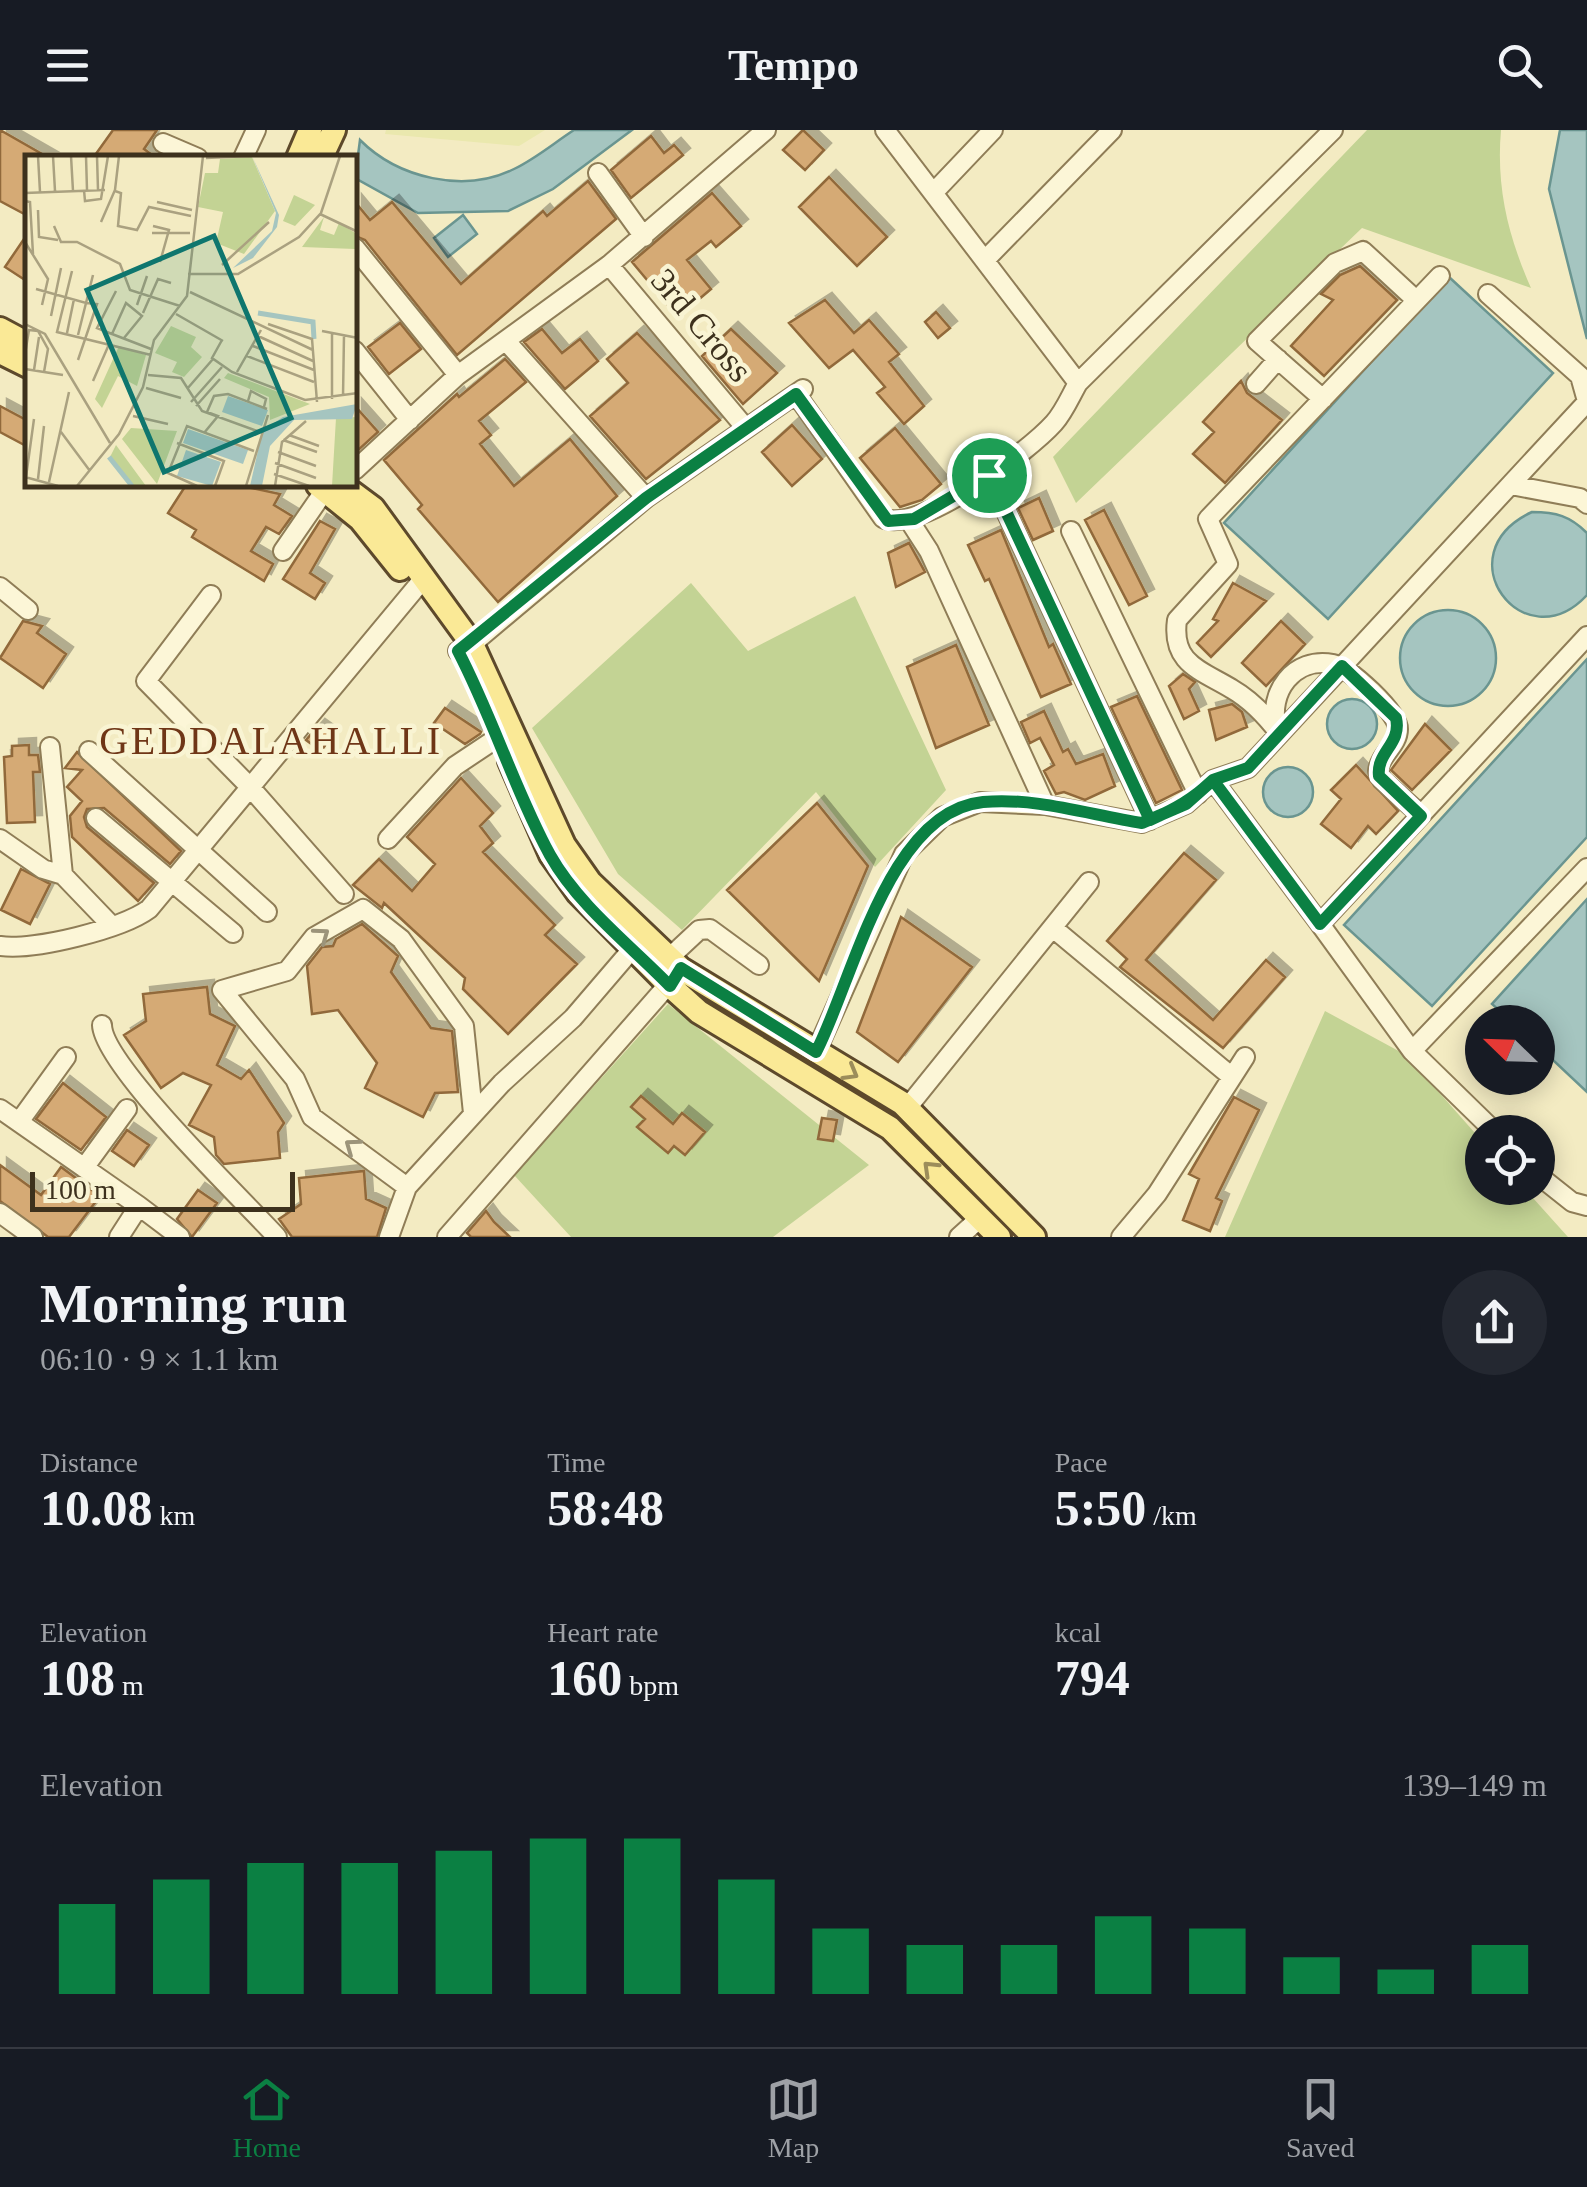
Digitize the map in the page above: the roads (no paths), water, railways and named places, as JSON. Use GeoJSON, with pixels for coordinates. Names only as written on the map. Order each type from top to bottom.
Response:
{"type":"FeatureCollection","features":[{"type":"Feature","properties":{"kind":"main road"},"geometry":{"type":"LineString","coordinates":[[302,155],[323,140]]}},
{"type":"Feature","properties":{"kind":"main road"},"geometry":{"type":"LineString","coordinates":[[0,329],[25,342]]}},
{"type":"Feature","properties":{"kind":"main road"},"geometry":{"type":"LineString","coordinates":[[0,352],[25,364]]}},
{"type":"Feature","properties":{"kind":"main road"},"geometry":{"type":"LineString","coordinates":[[329,488],[420,583],[465,648],[564,844],[590,882],[673,971],[698,1012],[890,1128],[998,1237]]}},
{"type":"Feature","properties":{"kind":"main road"},"geometry":{"type":"LineString","coordinates":[[465,648],[550,855],[578,893],[633,948],[908,1108],[1034,1237]]}},
{"type":"Feature","properties":{"kind":"street"},"geometry":{"type":"LineString","coordinates":[[245,155],[256,130]]}},
{"type":"Feature","properties":{"kind":"street"},"geometry":{"type":"LineString","coordinates":[[358,467],[458,375],[609,265],[766,130]]}},
{"type":"Feature","properties":{"kind":"street"},"geometry":{"type":"LineString","coordinates":[[885,130],[1078,384]]}},
{"type":"Feature","properties":{"kind":"street"},"geometry":{"type":"LineString","coordinates":[[935,191],[993,130]]}},
{"type":"Feature","properties":{"kind":"street"},"geometry":{"type":"LineString","coordinates":[[986,259],[1112,130]]}},
{"type":"Feature","properties":{"kind":"street"},"geometry":{"type":"LineString","coordinates":[[465,648],[646,498],[744,426],[800,391],[883,518],[908,520],[989,475],[1056,421],[1078,384],[1334,130]]}},
{"type":"Feature","properties":{"kind":"street"},"geometry":{"type":"LineString","coordinates":[[162,143],[191,155]]}},
{"type":"Feature","properties":{"kind":"street"},"geometry":{"type":"LineString","coordinates":[[598,174],[644,237]]}},
{"type":"Feature","properties":{"kind":"street"},"geometry":{"type":"LineString","coordinates":[[1323,398],[1257,341],[1335,263],[1363,251],[1416,300]]}},
{"type":"Feature","properties":{"kind":"street"},"geometry":{"type":"LineString","coordinates":[[358,252],[458,375]]}},
{"type":"Feature","properties":{"kind":"street","name":"3rd Cross"},"geometry":{"type":"LineString","coordinates":[[609,265],[744,426]]}},
{"type":"Feature","properties":{"kind":"street"},"geometry":{"type":"LineString","coordinates":[[1279,734],[1244,697],[1194,670],[1180,653],[1178,620],[1228,564],[1208,519],[1440,276]]}},
{"type":"Feature","properties":{"kind":"street"},"geometry":{"type":"LineString","coordinates":[[816,1052],[904,854],[942,818],[980,802],[1046,805],[1142,823],[1192,799],[1213,780],[1248,768],[1587,402],[1580,376],[1488,294]]}},
{"type":"Feature","properties":{"kind":"street"},"geometry":{"type":"LineString","coordinates":[[506,341],[646,498]]}},
{"type":"Feature","properties":{"kind":"street"},"geometry":{"type":"LineString","coordinates":[[358,355],[410,420]]}},
{"type":"Feature","properties":{"kind":"street"},"geometry":{"type":"LineString","coordinates":[[1256,384],[1278,359]]}},
{"type":"Feature","properties":{"kind":"street"},"geometry":{"type":"LineString","coordinates":[[989,475],[1150,820]]}},
{"type":"Feature","properties":{"kind":"street"},"geometry":{"type":"LineString","coordinates":[[1510,484],[1580,498],[1587,504]]}},
{"type":"Feature","properties":{"kind":"street"},"geometry":{"type":"LineString","coordinates":[[284,551],[327,488]]}},
{"type":"Feature","properties":{"kind":"street"},"geometry":{"type":"LineString","coordinates":[[908,520],[929,551],[1046,805]]}},
{"type":"Feature","properties":{"kind":"street"},"geometry":{"type":"LineString","coordinates":[[1071,532],[1192,799]]}},
{"type":"Feature","properties":{"kind":"street"},"geometry":{"type":"LineString","coordinates":[[0,946],[14,948],[111,925],[149,908],[420,583]]}},
{"type":"Feature","properties":{"kind":"street"},"geometry":{"type":"LineString","coordinates":[[0,588],[28,610]]}},
{"type":"Feature","properties":{"kind":"street"},"geometry":{"type":"LineString","coordinates":[[211,595],[146,681],[250,787],[344,894]]}},
{"type":"Feature","properties":{"kind":"street"},"geometry":{"type":"LineString","coordinates":[[1320,924],[1587,636]]}},
{"type":"Feature","properties":{"kind":"street"},"geometry":{"type":"LineString","coordinates":[[1279,734],[1275,702],[1284,682],[1310,664],[1342,666],[1396,718],[1397,737],[1380,761],[1379,776],[1421,816]]}},
{"type":"Feature","properties":{"kind":"street"},"geometry":{"type":"LineString","coordinates":[[388,839],[456,766],[500,736]]}},
{"type":"Feature","properties":{"kind":"street"},"geometry":{"type":"LineString","coordinates":[[50,747],[63,876]]}},
{"type":"Feature","properties":{"kind":"street"},"geometry":{"type":"LineString","coordinates":[[88,751],[268,912]]}},
{"type":"Feature","properties":{"kind":"street"},"geometry":{"type":"LineString","coordinates":[[1213,780],[1412,1051],[1478,1115]]}},
{"type":"Feature","properties":{"kind":"street"},"geometry":{"type":"LineString","coordinates":[[96,818],[234,933]]}},
{"type":"Feature","properties":{"kind":"street"},"geometry":{"type":"LineString","coordinates":[[0,839],[43,869],[63,876],[111,925]]}},
{"type":"Feature","properties":{"kind":"street"},"geometry":{"type":"LineString","coordinates":[[1412,1051],[1587,868]]}},
{"type":"Feature","properties":{"kind":"street"},"geometry":{"type":"LineString","coordinates":[[908,1108],[1089,882]]}},
{"type":"Feature","properties":{"kind":"street"},"geometry":{"type":"LineString","coordinates":[[406,1186],[312,1117],[295,1079],[222,990],[287,971],[314,937],[363,909],[401,939],[464,1026],[474,1113]]}},
{"type":"Feature","properties":{"kind":"street"},"geometry":{"type":"LineString","coordinates":[[1052,928],[1232,1078]]}},
{"type":"Feature","properties":{"kind":"street"},"geometry":{"type":"LineString","coordinates":[[453,1234],[673,971],[699,930],[710,929],[759,965]]}},
{"type":"Feature","properties":{"kind":"street"},"geometry":{"type":"LineString","coordinates":[[389,1237],[406,1186],[474,1113],[574,1018],[633,948]]}},
{"type":"Feature","properties":{"kind":"street"},"geometry":{"type":"LineString","coordinates":[[102,1024],[102,1038],[127,1074],[277,1237]]}},
{"type":"Feature","properties":{"kind":"street"},"geometry":{"type":"LineString","coordinates":[[20,1122],[66,1057]]}},
{"type":"Feature","properties":{"kind":"street"},"geometry":{"type":"LineString","coordinates":[[1121,1237],[1157,1194],[1245,1057]]}},
{"type":"Feature","properties":{"kind":"street"},"geometry":{"type":"LineString","coordinates":[[84,1168],[127,1108]]}},
{"type":"Feature","properties":{"kind":"street"},"geometry":{"type":"LineString","coordinates":[[0,1109],[180,1237]]}},
{"type":"Feature","properties":{"kind":"street"},"geometry":{"type":"LineString","coordinates":[[1555,1188],[1572,1202],[1587,1206]]}},
{"type":"Feature","properties":{"kind":"street"},"geometry":{"type":"LineString","coordinates":[[119,1237],[139,1206]]}},
{"type":"Feature","properties":{"kind":"street"},"geometry":{"type":"LineString","coordinates":[[0,1213],[33,1237]]}},
{"type":"Feature","properties":{"kind":"street"},"geometry":{"type":"LineString","coordinates":[[959,1237],[980,1218]]}},
{"type":"Feature","properties":{"kind":"water"},"geometry":{"type":"Polygon","coordinates":[[[574,130],[632,130],[553,189],[508,211],[418,213],[358,180],[360,140],[393,164],[453,181],[495,176],[537,156],[574,130]]]}},
{"type":"Feature","properties":{"kind":"water"},"geometry":{"type":"Polygon","coordinates":[[[1560,130],[1587,130],[1587,339],[1549,189],[1560,130]]]}},
{"type":"Feature","properties":{"kind":"water"},"geometry":{"type":"Polygon","coordinates":[[[463,215],[477,234],[448,257],[434,238],[463,215]]]}},
{"type":"Feature","properties":{"kind":"water"},"geometry":{"type":"Polygon","coordinates":[[[1449,277],[1553,373],[1328,619],[1224,523],[1449,277]]]}},
{"type":"Feature","properties":{"kind":"water"},"geometry":{"type":"Polygon","coordinates":[[[1532,512],[1562,516],[1587,533],[1587,595],[1563,613],[1539,617],[1518,610],[1502,595],[1493,575],[1494,552],[1506,530],[1532,512]]]}},
{"type":"Feature","properties":{"kind":"water"},"geometry":{"type":"Polygon","coordinates":[[[1448,610],[1466,614],[1482,624],[1492,640],[1496,658],[1492,676],[1482,692],[1466,702],[1448,706],[1430,702],[1414,692],[1404,676],[1400,658],[1404,640],[1414,624],[1430,614],[1448,610]]]}},
{"type":"Feature","properties":{"kind":"water"},"geometry":{"type":"Polygon","coordinates":[[[1587,659],[1587,837],[1432,1006],[1344,925],[1587,659]]]}},
{"type":"Feature","properties":{"kind":"water"},"geometry":{"type":"Polygon","coordinates":[[[1352,699],[1369,707],[1377,724],[1369,741],[1352,749],[1335,741],[1327,724],[1335,707],[1352,699]]]}},
{"type":"Feature","properties":{"kind":"water"},"geometry":{"type":"Polygon","coordinates":[[[1288,767],[1305,775],[1313,792],[1305,809],[1288,817],[1271,809],[1263,792],[1271,775],[1288,767]]]}},
{"type":"Feature","properties":{"kind":"water"},"geometry":{"type":"Polygon","coordinates":[[[1587,899],[1587,1092],[1555,1062],[1555,1005],[1492,1004],[1587,899]]]}},
{"type":"Feature","properties":{"kind":"district","name":"GEDDALAHALLI"},"geometry":{"type":"Point","coordinates":[271,740]}}]}
